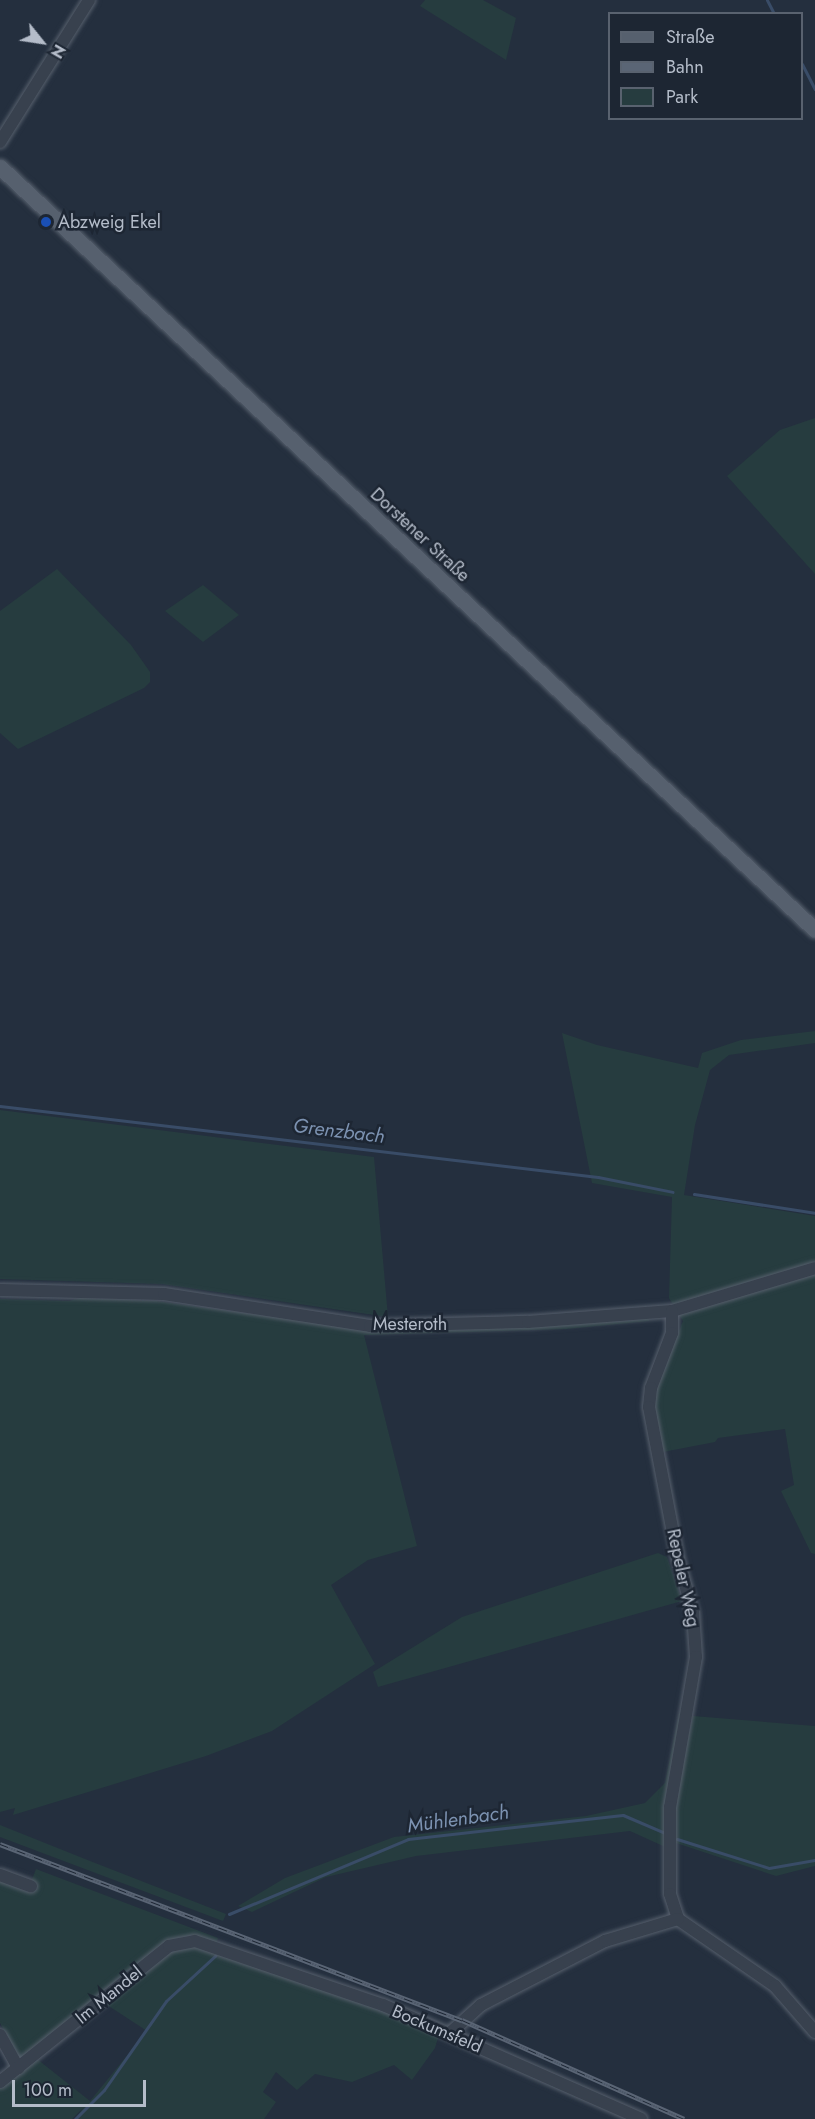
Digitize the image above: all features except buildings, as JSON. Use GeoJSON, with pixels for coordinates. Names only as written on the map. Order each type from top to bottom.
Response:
{"type":"FeatureCollection","features":[{"type":"Feature","properties":{"kind":"main road","name":"Dorstener Straße"},"geometry":{"type":"LineString","coordinates":[[0,167],[815,930]]}},
{"type":"Feature","properties":{"kind":"street"},"geometry":{"type":"LineString","coordinates":[[0,142],[90,0]]}},
{"type":"Feature","properties":{"kind":"street","name":"Mesteroth"},"geometry":{"type":"LineString","coordinates":[[0,1290],[164,1294],[370,1326],[528,1322],[672,1311],[815,1268]]}},
{"type":"Feature","properties":{"kind":"street","name":"Repeler Weg"},"geometry":{"type":"LineString","coordinates":[[672,1311],[672,1333],[651,1388],[649,1407],[678,1559],[693,1613],[696,1657],[670,1807],[670,1894],[678,1919]]}},
{"type":"Feature","properties":{"kind":"street"},"geometry":{"type":"LineString","coordinates":[[0,1875],[31,1886]]}},
{"type":"Feature","properties":{"kind":"street"},"geometry":{"type":"LineString","coordinates":[[450,2034],[481,2005],[605,1941],[678,1919],[775,1986],[815,2032]]}},
{"type":"Feature","properties":{"kind":"street","name":"Im Mandel"},"geometry":{"type":"LineString","coordinates":[[0,2082],[169,1946],[195,1941],[228,1953]]}},
{"type":"Feature","properties":{"kind":"street","name":"Bockumsfeld"},"geometry":{"type":"LineString","coordinates":[[228,1953],[383,2005],[641,2119]]}},
{"type":"Feature","properties":{"kind":"street"},"geometry":{"type":"LineString","coordinates":[[0,2035],[18,2068]]}},
{"type":"Feature","properties":{"kind":"green space"},"geometry":{"type":"Polygon","coordinates":[[[425,0],[483,0],[516,18],[506,60],[420,6],[425,0]]]}},
{"type":"Feature","properties":{"kind":"green space"},"geometry":{"type":"Polygon","coordinates":[[[815,418],[815,574],[727,476],[780,430],[815,418]]]}},
{"type":"Feature","properties":{"kind":"green space"},"geometry":{"type":"Polygon","coordinates":[[[57,569],[131,645],[150,672],[150,682],[144,688],[18,749],[0,733],[0,611],[57,569]]]}},
{"type":"Feature","properties":{"kind":"green space"},"geometry":{"type":"Polygon","coordinates":[[[203,585],[239,615],[203,642],[165,611],[203,585]]]}},
{"type":"Feature","properties":{"kind":"green space"},"geometry":{"type":"Polygon","coordinates":[[[815,1031],[815,1043],[729,1055],[710,1070],[695,1125],[684,1195],[815,1216],[815,1554],[811,1553],[781,1491],[794,1485],[785,1429],[718,1438],[715,1442],[663,1452],[655,1406],[656,1389],[683,1321],[669,1298],[672,1197],[592,1183],[562,1033],[597,1045],[698,1068],[702,1053],[741,1040],[815,1031]]]}},
{"type":"Feature","properties":{"kind":"green space"},"geometry":{"type":"Polygon","coordinates":[[[0,1110],[374,1157],[388,1317],[162,1284],[0,1279],[0,1110]]]}},
{"type":"Feature","properties":{"kind":"green space"},"geometry":{"type":"Polygon","coordinates":[[[80,1298],[156,1301],[384,1332],[422,1320],[625,1315],[647,1307],[649,1321],[566,1329],[364,1335],[417,1546],[368,1560],[331,1585],[375,1664],[272,1731],[206,1756],[13,1815],[15,1808],[0,1812],[0,1299],[69,1301],[80,1298]]]}},
{"type":"Feature","properties":{"kind":"green space"},"geometry":{"type":"Polygon","coordinates":[[[658,1553],[667,1557],[682,1601],[378,1687],[373,1672],[462,1617],[658,1553]]]}},
{"type":"Feature","properties":{"kind":"green space"},"geometry":{"type":"Polygon","coordinates":[[[679,1713],[685,1714],[664,1830],[674,1834],[674,1805],[693,1716],[815,1726],[815,1866],[776,1876],[673,1842],[663,1846],[630,1831],[416,1856],[326,1877],[252,1912],[238,1906],[285,1878],[394,1837],[586,1816],[645,1803],[665,1783],[679,1713]]]}},
{"type":"Feature","properties":{"kind":"green space"},"geometry":{"type":"Polygon","coordinates":[[[0,1825],[226,1914],[223,1921],[0,1837],[0,1825]]]}},
{"type":"Feature","properties":{"kind":"green space"},"geometry":{"type":"Polygon","coordinates":[[[36,1869],[218,1938],[215,1950],[434,2030],[438,2038],[435,2048],[412,2080],[394,2065],[352,2082],[315,2074],[297,2090],[276,2072],[263,2092],[276,2102],[264,2119],[75,2119],[84,2107],[72,2119],[0,2119],[0,2087],[37,2059],[90,2101],[147,2031],[101,2001],[20,2058],[0,2023],[0,1881],[27,1892],[36,1869]]]}},
{"type":"Feature","properties":{"kind":"waterway"},"geometry":{"type":"LineString","coordinates":[[767,0],[773,12]]}},
{"type":"Feature","properties":{"kind":"waterway"},"geometry":{"type":"LineString","coordinates":[[803,66],[815,89]]}},
{"type":"Feature","properties":{"kind":"waterway","name":"Grenzbach"},"geometry":{"type":"LineString","coordinates":[[0,1106],[598,1177],[673,1192]]}},
{"type":"Feature","properties":{"kind":"waterway","name":"Grenzbach"},"geometry":{"type":"LineString","coordinates":[[694,1194],[815,1213]]}},
{"type":"Feature","properties":{"kind":"waterway","name":"Mühlenbach"},"geometry":{"type":"LineString","coordinates":[[229,1914],[408,1839],[623,1815],[665,1833]]}},
{"type":"Feature","properties":{"kind":"waterway","name":"Mühlenbach"},"geometry":{"type":"LineString","coordinates":[[677,1839],[769,1868],[815,1860]]}},
{"type":"Feature","properties":{"kind":"waterway","name":"Mühlenbach"},"geometry":{"type":"LineString","coordinates":[[75,2119],[104,2090],[166,2001],[215,1956]]}},
{"type":"Feature","properties":{"kind":"railway"},"geometry":{"type":"LineString","coordinates":[[0,1844],[462,2020],[684,2119]]}},
{"type":"Feature","properties":{"kind":"place","name":"Abzweig Ekel"},"geometry":{"type":"Point","coordinates":[46,222]}}]}
